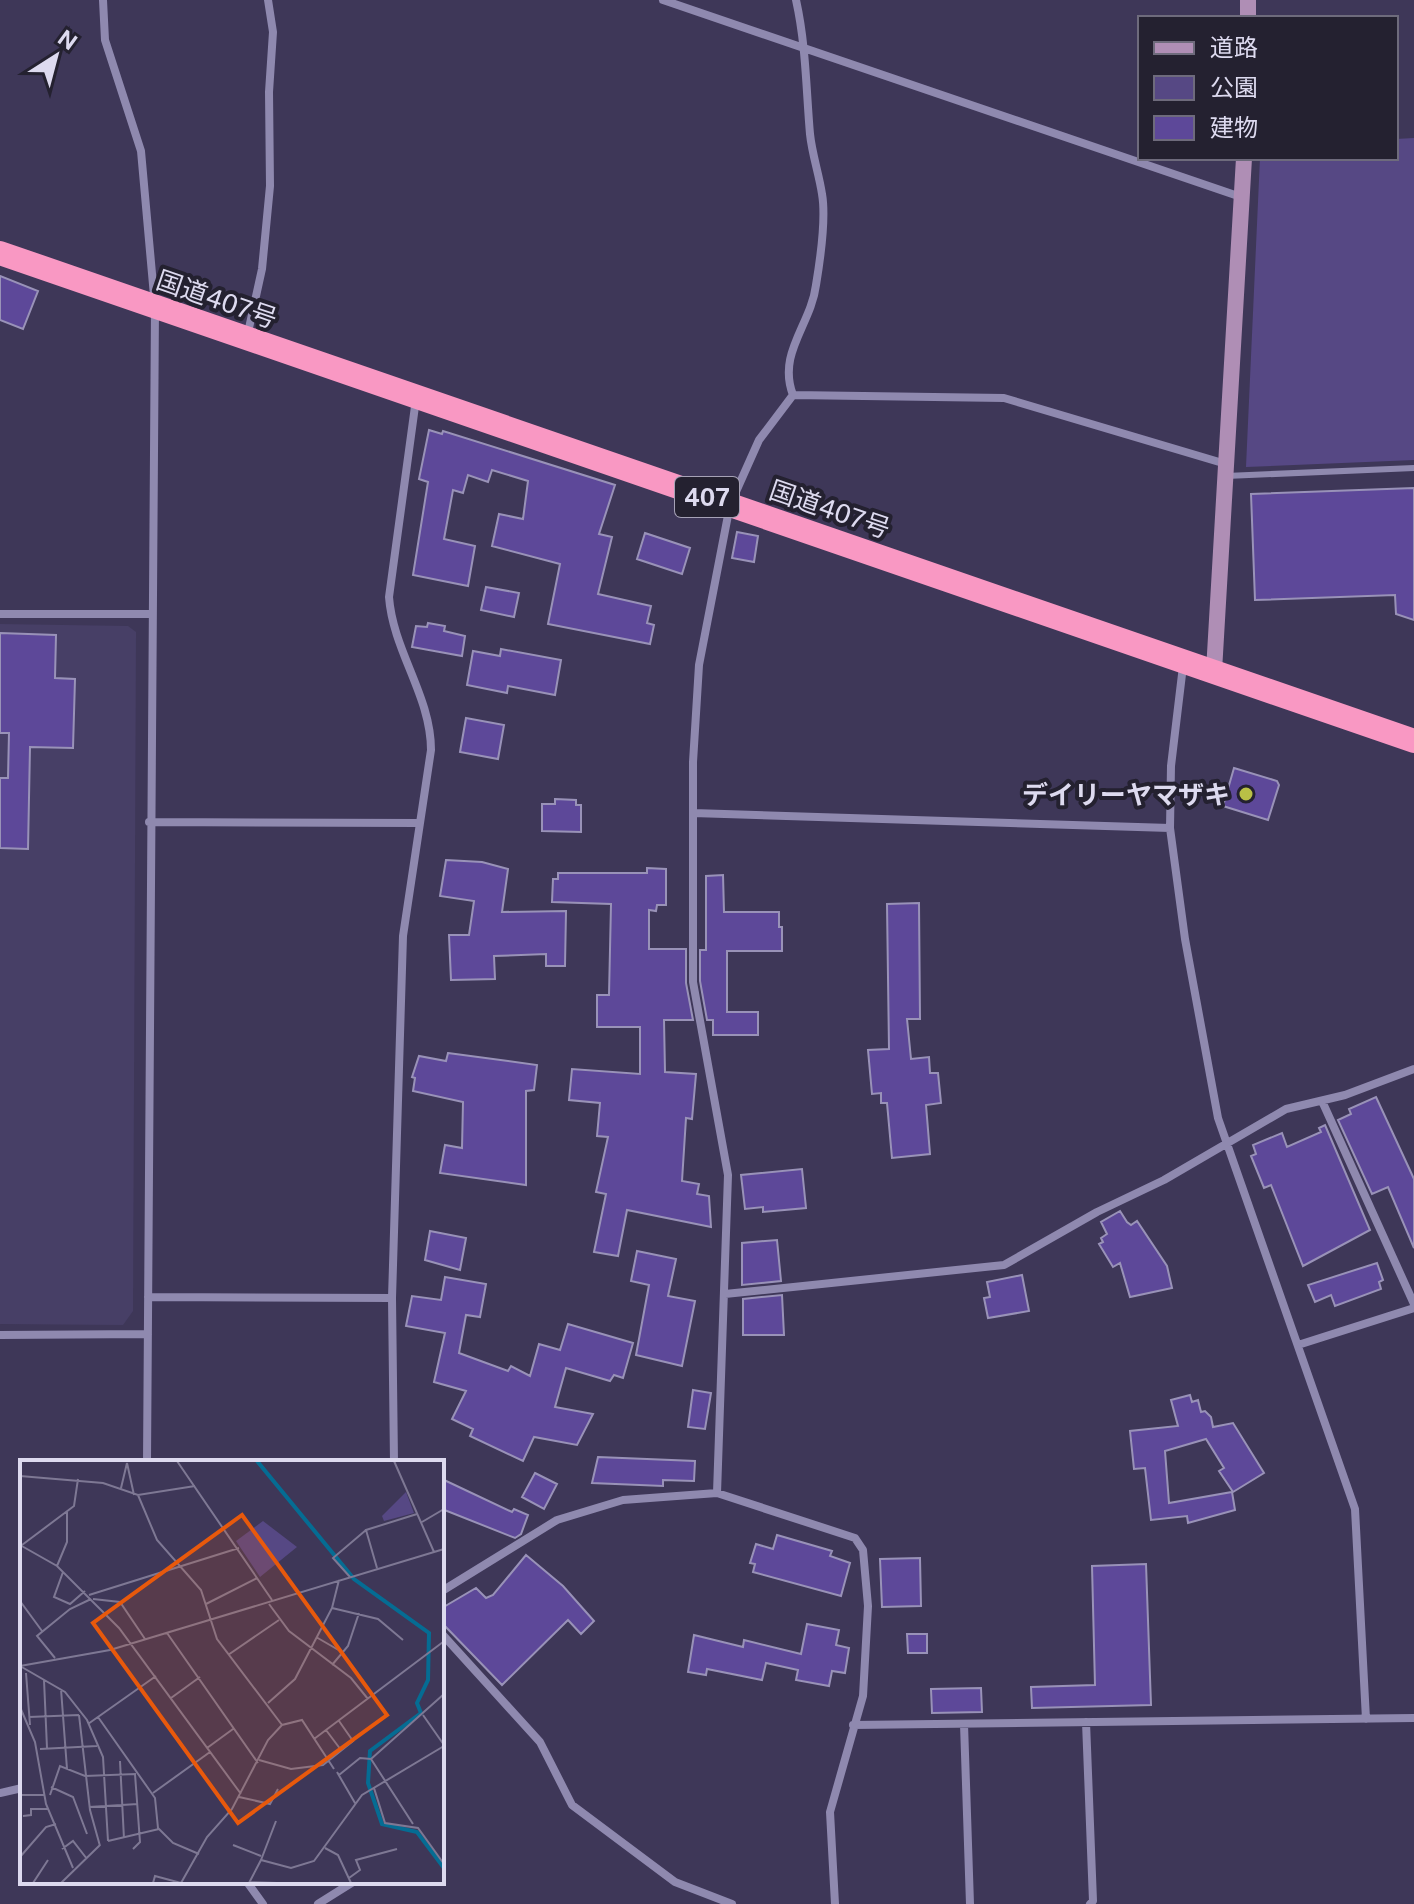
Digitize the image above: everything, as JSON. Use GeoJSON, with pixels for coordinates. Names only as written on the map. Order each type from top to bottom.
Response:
{"type":"FeatureCollection","features":[{"type":"Feature","properties":{"kind":"highway","name":"国道407号"},"geometry":{"type":"LineString","coordinates":[[0,253],[1414,741]]}},
{"type":"Feature","properties":{"kind":"street"},"geometry":{"type":"LineString","coordinates":[[103,0],[105,40],[141,151],[155,307],[149,822],[147,1460]]}},
{"type":"Feature","properties":{"kind":"street"},"geometry":{"type":"LineString","coordinates":[[247,339],[262,269],[270,186],[269,92],[273,32],[268,0]]}},
{"type":"Feature","properties":{"kind":"street"},"geometry":{"type":"LineString","coordinates":[[663,0],[1243,198]]}},
{"type":"Feature","properties":{"kind":"street"},"geometry":{"type":"LineString","coordinates":[[793,395],[787,380],[792,343],[808,316],[816,286],[823,198],[810,136],[807,49],[796,0]]}},
{"type":"Feature","properties":{"kind":"street"},"geometry":{"type":"LineString","coordinates":[[1214,671],[1244,160]]}},
{"type":"Feature","properties":{"kind":"street"},"geometry":{"type":"LineString","coordinates":[[793,395],[1004,398],[1226,470]]}},
{"type":"Feature","properties":{"kind":"street"},"geometry":{"type":"LineString","coordinates":[[717,1493],[728,1175],[693,982],[693,813],[699,665],[730,505],[759,440],[793,395]]}},
{"type":"Feature","properties":{"kind":"street"},"geometry":{"type":"LineString","coordinates":[[394,1460],[392,1298],[403,936],[431,750],[431,725],[391,626],[389,597],[416,398]]}},
{"type":"Feature","properties":{"kind":"street"},"geometry":{"type":"LineString","coordinates":[[0,614],[151,614]]}},
{"type":"Feature","properties":{"kind":"street"},"geometry":{"type":"LineString","coordinates":[[1183,661],[1171,766],[1170,828],[1187,954],[1218,1118],[1355,1509],[1366,1719]]}},
{"type":"Feature","properties":{"kind":"street"},"geometry":{"type":"LineString","coordinates":[[693,813],[1170,828]]}},
{"type":"Feature","properties":{"kind":"street"},"geometry":{"type":"LineString","coordinates":[[149,822],[419,823]]}},
{"type":"Feature","properties":{"kind":"street"},"geometry":{"type":"LineString","coordinates":[[725,1294],[1004,1265],[1097,1212],[1228,1145],[1286,1109],[1322,1101],[1414,1069]]}},
{"type":"Feature","properties":{"kind":"street"},"geometry":{"type":"LineString","coordinates":[[1298,1345],[1414,1306],[1322,1101]]}},
{"type":"Feature","properties":{"kind":"street"},"geometry":{"type":"LineString","coordinates":[[148,1297],[392,1298]]}},
{"type":"Feature","properties":{"kind":"street"},"geometry":{"type":"LineString","coordinates":[[0,1335],[148,1334]]}},
{"type":"Feature","properties":{"kind":"street"},"geometry":{"type":"LineString","coordinates":[[444,1590],[557,1520],[623,1500],[717,1493],[855,1538],[863,1550],[868,1606],[863,1696],[830,1812],[835,1904]]}},
{"type":"Feature","properties":{"kind":"street"},"geometry":{"type":"LineString","coordinates":[[444,1636],[540,1742],[572,1805],[675,1882],[732,1904]]}},
{"type":"Feature","properties":{"kind":"street"},"geometry":{"type":"LineString","coordinates":[[853,1725],[1414,1718]]}},
{"type":"Feature","properties":{"kind":"street"},"geometry":{"type":"LineString","coordinates":[[1086,1722],[1093,1901],[1090,1904]]}},
{"type":"Feature","properties":{"kind":"street"},"geometry":{"type":"LineString","coordinates":[[964,1724],[970,1904]]}},
{"type":"Feature","properties":{"kind":"street"},"geometry":{"type":"LineString","coordinates":[[0,1793],[20,1788]]}},
{"type":"Feature","properties":{"kind":"street"},"geometry":{"type":"LineString","coordinates":[[248,1884],[263,1904]]}},
{"type":"Feature","properties":{"kind":"street"},"geometry":{"type":"LineString","coordinates":[[318,1904],[350,1884]]}},
{"type":"Feature","properties":{"kind":"lane"},"geometry":{"type":"LineString","coordinates":[[1226,470],[1414,468]]}},
{"type":"Feature","properties":{"kind":"shaded area"},"geometry":{"type":"Polygon","coordinates":[[[0,624],[128,626],[136,632],[133,1311],[123,1325],[0,1324],[0,624]]]}},
{"type":"Feature","properties":{"kind":"green space"},"geometry":{"type":"Polygon","coordinates":[[[1414,138],[1414,460],[1246,467],[1260,160],[1398,160],[1398,139],[1414,138]]]}},
{"type":"Feature","properties":{"kind":"building"},"geometry":{"type":"Polygon","coordinates":[[[0,276],[38,291],[23,329],[0,320],[0,276]]]}},
{"type":"Feature","properties":{"kind":"building"},"geometry":{"type":"Polygon","coordinates":[[[429,430],[442,434],[443,431],[615,485],[599,534],[612,537],[598,594],[651,606],[647,623],[654,625],[650,644],[548,624],[560,564],[492,546],[499,514],[523,519],[528,481],[492,470],[488,482],[468,475],[463,493],[453,490],[444,539],[475,546],[468,586],[413,575],[428,482],[419,479],[429,430]]]}},
{"type":"Feature","properties":{"kind":"building"},"geometry":{"type":"Polygon","coordinates":[[[1414,488],[1414,620],[1396,614],[1395,595],[1255,600],[1251,494],[1414,488]]]}},
{"type":"Feature","properties":{"kind":"building"},"geometry":{"type":"Polygon","coordinates":[[[737,532],[758,536],[754,562],[732,558],[737,532]]]}},
{"type":"Feature","properties":{"kind":"building"},"geometry":{"type":"Polygon","coordinates":[[[645,533],[690,548],[682,574],[637,559],[645,533]]]}},
{"type":"Feature","properties":{"kind":"building"},"geometry":{"type":"Polygon","coordinates":[[[486,587],[519,593],[514,617],[481,610],[486,587]]]}},
{"type":"Feature","properties":{"kind":"building"},"geometry":{"type":"Polygon","coordinates":[[[428,623],[445,626],[444,631],[465,636],[462,656],[412,647],[416,626],[427,627],[428,623]]]}},
{"type":"Feature","properties":{"kind":"building"},"geometry":{"type":"Polygon","coordinates":[[[0,633],[56,635],[55,678],[75,679],[73,748],[30,747],[28,849],[0,848],[0,778],[8,778],[9,733],[0,733],[0,633]]]}},
{"type":"Feature","properties":{"kind":"building"},"geometry":{"type":"Polygon","coordinates":[[[501,649],[561,660],[555,695],[508,686],[507,693],[467,685],[473,651],[500,656],[501,649]]]}},
{"type":"Feature","properties":{"kind":"building"},"geometry":{"type":"Polygon","coordinates":[[[466,718],[504,725],[498,759],[460,752],[466,718]]]}},
{"type":"Feature","properties":{"kind":"building"},"geometry":{"type":"Polygon","coordinates":[[[1234,768],[1277,781],[1279,785],[1268,820],[1223,806],[1234,768]]]}},
{"type":"Feature","properties":{"kind":"building"},"geometry":{"type":"Polygon","coordinates":[[[555,799],[576,800],[576,805],[581,805],[581,832],[542,831],[542,804],[555,804],[555,799]]]}},
{"type":"Feature","properties":{"kind":"building"},"geometry":{"type":"Polygon","coordinates":[[[446,860],[482,862],[508,869],[502,912],[566,911],[565,966],[546,966],[546,954],[494,956],[495,979],[451,980],[449,935],[469,935],[474,901],[440,896],[446,860]]]}},
{"type":"Feature","properties":{"kind":"building"},"geometry":{"type":"Polygon","coordinates":[[[647,868],[666,869],[666,905],[657,905],[656,911],[649,910],[649,949],[686,949],[686,983],[693,1020],[664,1020],[665,1072],[696,1074],[692,1119],[686,1118],[682,1181],[699,1184],[697,1194],[709,1196],[711,1227],[627,1210],[618,1256],[594,1252],[606,1194],[596,1192],[608,1137],[597,1136],[600,1103],[569,1100],[572,1069],[640,1074],[640,1027],[597,1027],[597,995],[609,995],[611,904],[552,902],[553,879],[558,879],[558,873],[647,873],[647,868]]]}},
{"type":"Feature","properties":{"kind":"building"},"geometry":{"type":"Polygon","coordinates":[[[723,875],[724,912],[779,912],[782,951],[727,951],[727,1012],[758,1012],[758,1035],[713,1035],[713,1020],[707,1020],[700,981],[700,950],[706,950],[706,876],[723,875]]]}},
{"type":"Feature","properties":{"kind":"building"},"geometry":{"type":"Polygon","coordinates":[[[919,903],[920,1019],[907,1019],[911,1059],[929,1057],[930,1073],[938,1073],[941,1103],[926,1105],[930,1154],[892,1158],[887,1103],[881,1103],[881,1093],[872,1094],[868,1050],[889,1049],[887,904],[919,903]]]}},
{"type":"Feature","properties":{"kind":"building"},"geometry":{"type":"Polygon","coordinates":[[[448,1053],[537,1065],[534,1090],[526,1091],[526,1185],[440,1173],[445,1145],[462,1148],[463,1102],[413,1091],[415,1078],[412,1077],[419,1056],[446,1061],[448,1053]]]}},
{"type":"Feature","properties":{"kind":"building"},"geometry":{"type":"Polygon","coordinates":[[[1376,1097],[1414,1179],[1414,1248],[1388,1187],[1372,1194],[1338,1120],[1351,1114],[1349,1109],[1376,1097]]]}},
{"type":"Feature","properties":{"kind":"building"},"geometry":{"type":"Polygon","coordinates":[[[1325,1125],[1370,1230],[1303,1266],[1271,1185],[1264,1188],[1251,1156],[1256,1154],[1253,1145],[1282,1133],[1287,1147],[1321,1132],[1319,1128],[1325,1125]]]}},
{"type":"Feature","properties":{"kind":"building"},"geometry":{"type":"Polygon","coordinates":[[[802,1169],[806,1208],[763,1212],[763,1207],[745,1209],[741,1175],[802,1169]]]}},
{"type":"Feature","properties":{"kind":"building"},"geometry":{"type":"Polygon","coordinates":[[[1120,1211],[1131,1225],[1137,1221],[1167,1266],[1172,1288],[1130,1297],[1120,1263],[1113,1267],[1099,1244],[1107,1234],[1101,1222],[1120,1211]]]}},
{"type":"Feature","properties":{"kind":"building"},"geometry":{"type":"Polygon","coordinates":[[[430,1231],[466,1238],[460,1270],[425,1260],[430,1231]]]}},
{"type":"Feature","properties":{"kind":"building"},"geometry":{"type":"Polygon","coordinates":[[[777,1240],[781,1281],[742,1285],[742,1243],[777,1240]]]}},
{"type":"Feature","properties":{"kind":"building"},"geometry":{"type":"Polygon","coordinates":[[[637,1251],[676,1259],[668,1296],[695,1301],[682,1366],[636,1355],[649,1285],[631,1281],[637,1251]]]}},
{"type":"Feature","properties":{"kind":"building"},"geometry":{"type":"Polygon","coordinates":[[[1377,1263],[1383,1280],[1379,1282],[1381,1289],[1335,1306],[1331,1295],[1315,1302],[1308,1285],[1377,1263]]]}},
{"type":"Feature","properties":{"kind":"building"},"geometry":{"type":"Polygon","coordinates":[[[1022,1275],[1029,1311],[988,1318],[984,1298],[990,1297],[987,1282],[1022,1275]]]}},
{"type":"Feature","properties":{"kind":"building"},"geometry":{"type":"Polygon","coordinates":[[[445,1277],[486,1284],[480,1317],[466,1315],[459,1353],[508,1371],[511,1366],[530,1376],[539,1344],[560,1350],[568,1324],[633,1343],[623,1378],[614,1375],[610,1381],[566,1368],[555,1407],[593,1414],[577,1445],[534,1437],[523,1461],[470,1436],[473,1429],[452,1419],[466,1391],[434,1382],[445,1333],[406,1326],[412,1296],[441,1300],[445,1277]]]}},
{"type":"Feature","properties":{"kind":"building"},"geometry":{"type":"Polygon","coordinates":[[[782,1295],[784,1335],[743,1335],[743,1299],[782,1295]]]}},
{"type":"Feature","properties":{"kind":"building"},"geometry":{"type":"Polygon","coordinates":[[[693,1390],[711,1393],[705,1429],[688,1427],[693,1390]]]}},
{"type":"Feature","properties":{"kind":"building"},"geometry":{"type":"Polygon","coordinates":[[[1190,1395],[1192,1402],[1198,1400],[1201,1412],[1205,1411],[1211,1417],[1213,1427],[1233,1423],[1264,1473],[1233,1492],[1219,1471],[1224,1468],[1206,1439],[1165,1451],[1169,1503],[1232,1492],[1235,1510],[1188,1523],[1187,1516],[1151,1520],[1145,1468],[1134,1469],[1130,1431],[1178,1426],[1171,1400],[1190,1395]]]}},
{"type":"Feature","properties":{"kind":"building"},"geometry":{"type":"Polygon","coordinates":[[[598,1457],[695,1461],[694,1481],[663,1480],[663,1486],[592,1483],[598,1457]]]}},
{"type":"Feature","properties":{"kind":"building"},"geometry":{"type":"Polygon","coordinates":[[[535,1473],[557,1484],[544,1509],[522,1497],[535,1473]]]}},
{"type":"Feature","properties":{"kind":"building"},"geometry":{"type":"Polygon","coordinates":[[[444,1480],[512,1512],[514,1509],[528,1515],[521,1534],[515,1538],[444,1510],[444,1480]]]}},
{"type":"Feature","properties":{"kind":"building"},"geometry":{"type":"Polygon","coordinates":[[[777,1535],[832,1551],[830,1556],[850,1563],[841,1596],[753,1572],[755,1564],[750,1563],[756,1544],[773,1549],[777,1535]]]}},
{"type":"Feature","properties":{"kind":"building"},"geometry":{"type":"Polygon","coordinates":[[[526,1555],[563,1586],[594,1621],[581,1634],[568,1620],[502,1685],[444,1625],[444,1607],[476,1588],[486,1598],[493,1595],[526,1555]]]}},
{"type":"Feature","properties":{"kind":"building"},"geometry":{"type":"Polygon","coordinates":[[[920,1558],[921,1606],[882,1607],[880,1559],[920,1558]]]}},
{"type":"Feature","properties":{"kind":"building"},"geometry":{"type":"Polygon","coordinates":[[[1146,1564],[1151,1705],[1032,1708],[1031,1687],[1095,1685],[1092,1566],[1146,1564]]]}},
{"type":"Feature","properties":{"kind":"building"},"geometry":{"type":"Polygon","coordinates":[[[807,1624],[839,1630],[836,1645],[849,1648],[845,1673],[832,1671],[829,1686],[796,1680],[798,1670],[766,1663],[762,1680],[707,1669],[706,1675],[688,1672],[694,1635],[743,1647],[744,1640],[801,1654],[807,1624]]]}},
{"type":"Feature","properties":{"kind":"building"},"geometry":{"type":"Polygon","coordinates":[[[907,1634],[927,1634],[927,1653],[908,1653],[907,1634]]]}},
{"type":"Feature","properties":{"kind":"building"},"geometry":{"type":"Polygon","coordinates":[[[981,1688],[982,1712],[932,1713],[931,1689],[981,1688]]]}},
{"type":"Feature","properties":{"kind":"place","name":"デイリーヤマザキ"},"geometry":{"type":"Point","coordinates":[1246,794]}}]}
